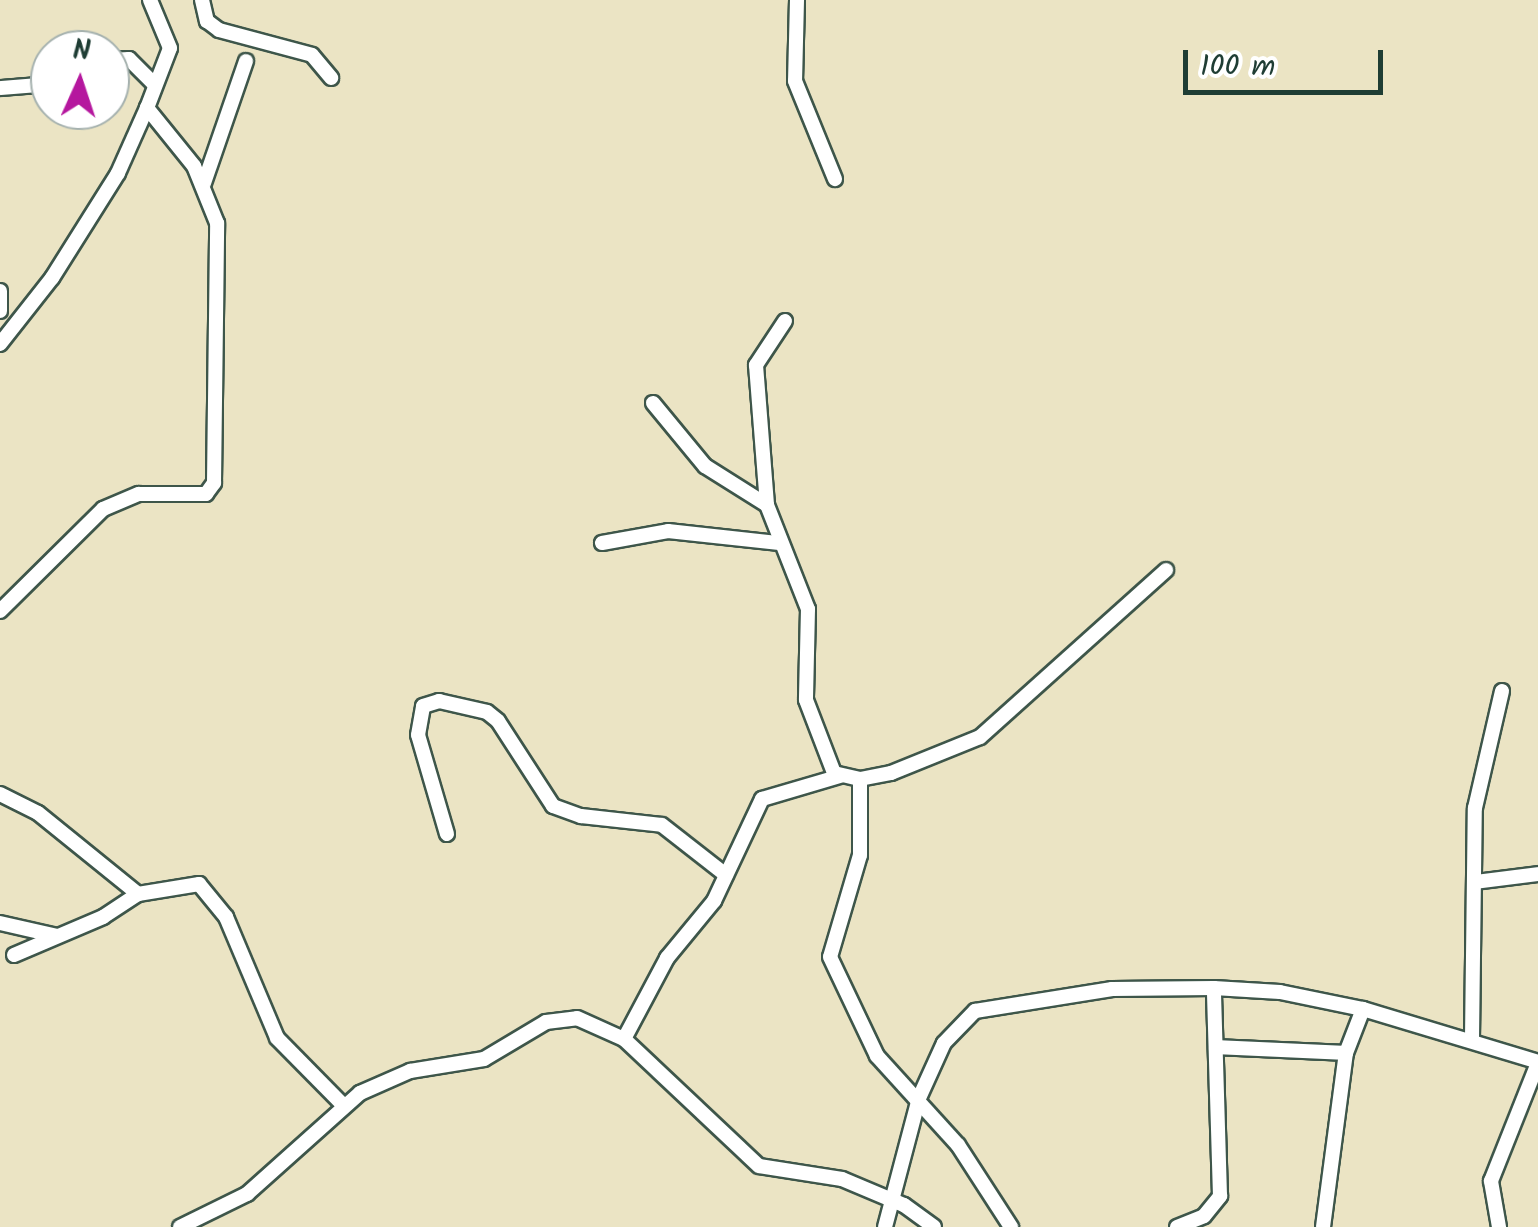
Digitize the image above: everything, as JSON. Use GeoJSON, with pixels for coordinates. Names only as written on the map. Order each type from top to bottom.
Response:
{"type":"FeatureCollection","features":[{"type":"Feature","properties":{"kind":"street"},"geometry":{"type":"LineString","coordinates":[[4,339],[118,173],[147,108],[153,83],[170,48],[150,0]]}},
{"type":"Feature","properties":{"kind":"street"},"geometry":{"type":"LineString","coordinates":[[202,0],[207,20],[219,30],[312,55],[331,78]]}},
{"type":"Feature","properties":{"kind":"street"},"geometry":{"type":"LineString","coordinates":[[797,0],[795,81],[835,180]]}},
{"type":"Feature","properties":{"kind":"street"},"geometry":{"type":"LineString","coordinates":[[130,61],[153,83]]}},
{"type":"Feature","properties":{"kind":"street"},"geometry":{"type":"LineString","coordinates":[[204,183],[246,61]]}},
{"type":"Feature","properties":{"kind":"street"},"geometry":{"type":"LineString","coordinates":[[0,88],[30,86]]}},
{"type":"Feature","properties":{"kind":"street"},"geometry":{"type":"LineString","coordinates":[[1,609],[120,499],[211,490],[220,250],[204,183],[147,108]]}},
{"type":"Feature","properties":{"kind":"street"},"geometry":{"type":"LineString","coordinates":[[0,291],[4,339]]}},
{"type":"Feature","properties":{"kind":"street"},"geometry":{"type":"LineString","coordinates":[[785,321],[756,365],[767,506],[808,609],[809,718],[840,776]]}},
{"type":"Feature","properties":{"kind":"street"},"geometry":{"type":"LineString","coordinates":[[653,403],[705,466],[767,506]]}},
{"type":"Feature","properties":{"kind":"street"},"geometry":{"type":"LineString","coordinates":[[602,543],[668,531],[779,542]]}},
{"type":"Feature","properties":{"kind":"street"},"geometry":{"type":"LineString","coordinates":[[624,1039],[660,968],[701,922],[766,795],[840,776],[860,779],[920,765],[980,736],[1166,570]]}},
{"type":"Feature","properties":{"kind":"street"},"geometry":{"type":"LineString","coordinates":[[1472,1038],[1475,808],[1502,691]]}},
{"type":"Feature","properties":{"kind":"street"},"geometry":{"type":"LineString","coordinates":[[447,834],[418,735],[423,706],[440,701],[487,712],[498,721],[553,806],[581,816],[662,825],[726,875]]}},
{"type":"Feature","properties":{"kind":"street"},"geometry":{"type":"LineString","coordinates":[[860,779],[860,855],[830,957],[864,1036],[919,1098],[1011,1227]]}},
{"type":"Feature","properties":{"kind":"street"},"geometry":{"type":"LineString","coordinates":[[0,794],[38,813],[138,894]]}},
{"type":"Feature","properties":{"kind":"street"},"geometry":{"type":"LineString","coordinates":[[1475,882],[1538,874]]}},
{"type":"Feature","properties":{"kind":"street"},"geometry":{"type":"LineString","coordinates":[[14,955],[138,894],[187,882],[209,893],[277,1038],[344,1106]]}},
{"type":"Feature","properties":{"kind":"street"},"geometry":{"type":"LineString","coordinates":[[0,922],[57,936]]}},
{"type":"Feature","properties":{"kind":"street"},"geometry":{"type":"LineString","coordinates":[[1176,1227],[1204,1216],[1220,1196],[1214,988]]}},
{"type":"Feature","properties":{"kind":"street"},"geometry":{"type":"LineString","coordinates":[[885,1227],[919,1098],[944,1042],[975,1011],[1112,989],[1214,988],[1280,992],[1364,1009],[1472,1038],[1538,1062],[1491,1181],[1499,1227]]}},
{"type":"Feature","properties":{"kind":"street"},"geometry":{"type":"LineString","coordinates":[[1323,1227],[1346,1053],[1364,1009]]}},
{"type":"Feature","properties":{"kind":"street"},"geometry":{"type":"LineString","coordinates":[[180,1227],[247,1194],[344,1106],[410,1071],[484,1059],[560,1018],[594,1022],[624,1039],[758,1166],[782,1174],[831,1175],[890,1198],[934,1227]]}},
{"type":"Feature","properties":{"kind":"street"},"geometry":{"type":"LineString","coordinates":[[1216,1047],[1346,1053]]}}]}
